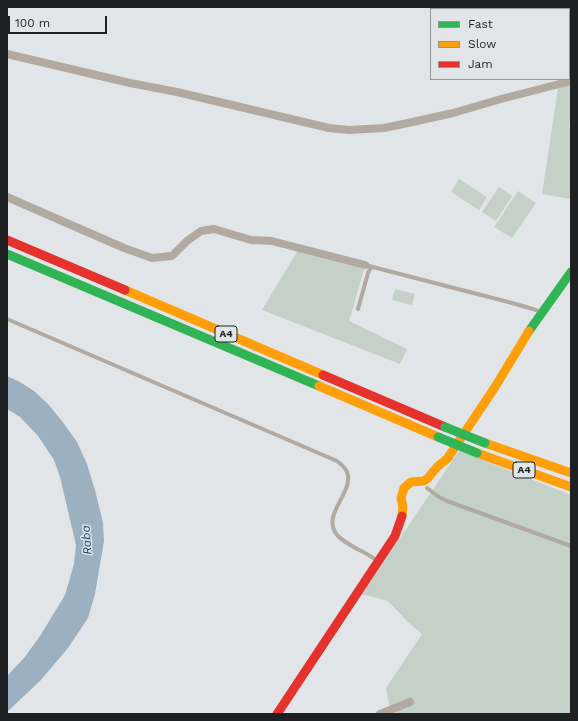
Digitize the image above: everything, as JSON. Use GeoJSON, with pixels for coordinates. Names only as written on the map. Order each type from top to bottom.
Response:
{"type":"FeatureCollection","features":[{"type":"Feature","properties":{"kind":"main road","name":"A4"},"geometry":{"type":"LineString","coordinates":[[7,240],[445,427],[485,443],[571,473]]}},
{"type":"Feature","properties":{"kind":"main road","name":"A4"},"geometry":{"type":"LineString","coordinates":[[7,254],[438,437],[477,453],[571,487]]}},
{"type":"Feature","properties":{"kind":"main road"},"geometry":{"type":"LineString","coordinates":[[277,714],[395,536],[402,518],[403,508],[401,498],[404,488],[411,482],[428,478],[437,467],[447,459],[532,327],[571,272]]}},
{"type":"Feature","properties":{"kind":"street"},"geometry":{"type":"LineString","coordinates":[[7,54],[329,128],[349,130],[384,128],[453,113],[571,80]]}},
{"type":"Feature","properties":{"kind":"street"},"geometry":{"type":"LineString","coordinates":[[7,197],[124,248],[152,258],[172,256],[187,240],[201,231],[214,229],[252,240],[272,241],[368,266]]}},
{"type":"Feature","properties":{"kind":"street"},"geometry":{"type":"LineString","coordinates":[[380,714],[410,702]]}},
{"type":"Feature","properties":{"kind":"lane"},"geometry":{"type":"LineString","coordinates":[[358,309],[368,273],[368,266],[516,304],[542,313]]}},
{"type":"Feature","properties":{"kind":"lane"},"geometry":{"type":"LineString","coordinates":[[7,319],[337,461],[347,473],[348,480],[335,512],[333,526],[338,536],[378,561]]}},
{"type":"Feature","properties":{"kind":"lane"},"geometry":{"type":"LineString","coordinates":[[427,488],[447,501],[571,546]]}},
{"type":"Feature","properties":{"kind":"shaded area"},"geometry":{"type":"Polygon","coordinates":[[[571,85],[571,112],[569,127],[571,128],[571,199],[542,194],[558,88],[571,85]]]}},
{"type":"Feature","properties":{"kind":"shaded area"},"geometry":{"type":"Polygon","coordinates":[[[459,179],[487,197],[479,210],[451,192],[459,179]]]}},
{"type":"Feature","properties":{"kind":"shaded area"},"geometry":{"type":"Polygon","coordinates":[[[499,187],[512,196],[496,221],[482,212],[499,187]]]}},
{"type":"Feature","properties":{"kind":"shaded area"},"geometry":{"type":"Polygon","coordinates":[[[518,191],[536,203],[512,238],[494,227],[518,191]]]}},
{"type":"Feature","properties":{"kind":"shaded area"},"geometry":{"type":"Polygon","coordinates":[[[298,250],[365,266],[349,321],[407,349],[400,364],[262,310],[298,250]]]}},
{"type":"Feature","properties":{"kind":"shaded area"},"geometry":{"type":"Polygon","coordinates":[[[395,289],[415,294],[412,305],[392,300],[395,289]]]}},
{"type":"Feature","properties":{"kind":"shaded area"},"geometry":{"type":"Polygon","coordinates":[[[459,451],[571,495],[571,714],[399,714],[390,710],[386,688],[422,634],[388,601],[362,594],[459,451]]]}},
{"type":"Feature","properties":{"kind":"water","name":"Raba"},"geometry":{"type":"Polygon","coordinates":[[[7,376],[34,391],[48,404],[77,442],[87,464],[95,490],[103,523],[104,541],[95,594],[88,618],[68,648],[40,681],[7,712],[7,676],[24,658],[40,636],[65,595],[74,564],[76,545],[60,477],[54,460],[38,436],[20,417],[7,409],[7,376]]]}},
{"type":"Feature","properties":{"kind":"traffic: fast"},"geometry":{"type":"LineString","coordinates":[[7,254],[319,386]]}},
{"type":"Feature","properties":{"kind":"traffic: fast"},"geometry":{"type":"LineString","coordinates":[[529,331],[571,272]]}},
{"type":"Feature","properties":{"kind":"traffic: fast"},"geometry":{"type":"LineString","coordinates":[[445,427],[485,443]]}},
{"type":"Feature","properties":{"kind":"traffic: fast"},"geometry":{"type":"LineString","coordinates":[[438,437],[477,453]]}},
{"type":"Feature","properties":{"kind":"traffic: slow"},"geometry":{"type":"LineString","coordinates":[[125,290],[323,375]]}},
{"type":"Feature","properties":{"kind":"traffic: slow"},"geometry":{"type":"LineString","coordinates":[[402,516],[403,507],[401,498],[404,488],[411,482],[424,481],[447,459],[495,387],[529,331]]}},
{"type":"Feature","properties":{"kind":"traffic: slow"},"geometry":{"type":"LineString","coordinates":[[319,386],[438,437]]}},
{"type":"Feature","properties":{"kind":"traffic: slow"},"geometry":{"type":"LineString","coordinates":[[485,443],[571,473]]}},
{"type":"Feature","properties":{"kind":"traffic: slow"},"geometry":{"type":"LineString","coordinates":[[477,453],[571,487]]}},
{"type":"Feature","properties":{"kind":"traffic: jam"},"geometry":{"type":"LineString","coordinates":[[7,240],[125,290]]}},
{"type":"Feature","properties":{"kind":"traffic: jam"},"geometry":{"type":"LineString","coordinates":[[323,375],[445,427]]}},
{"type":"Feature","properties":{"kind":"traffic: jam"},"geometry":{"type":"LineString","coordinates":[[277,714],[395,536],[402,516]]}}]}
